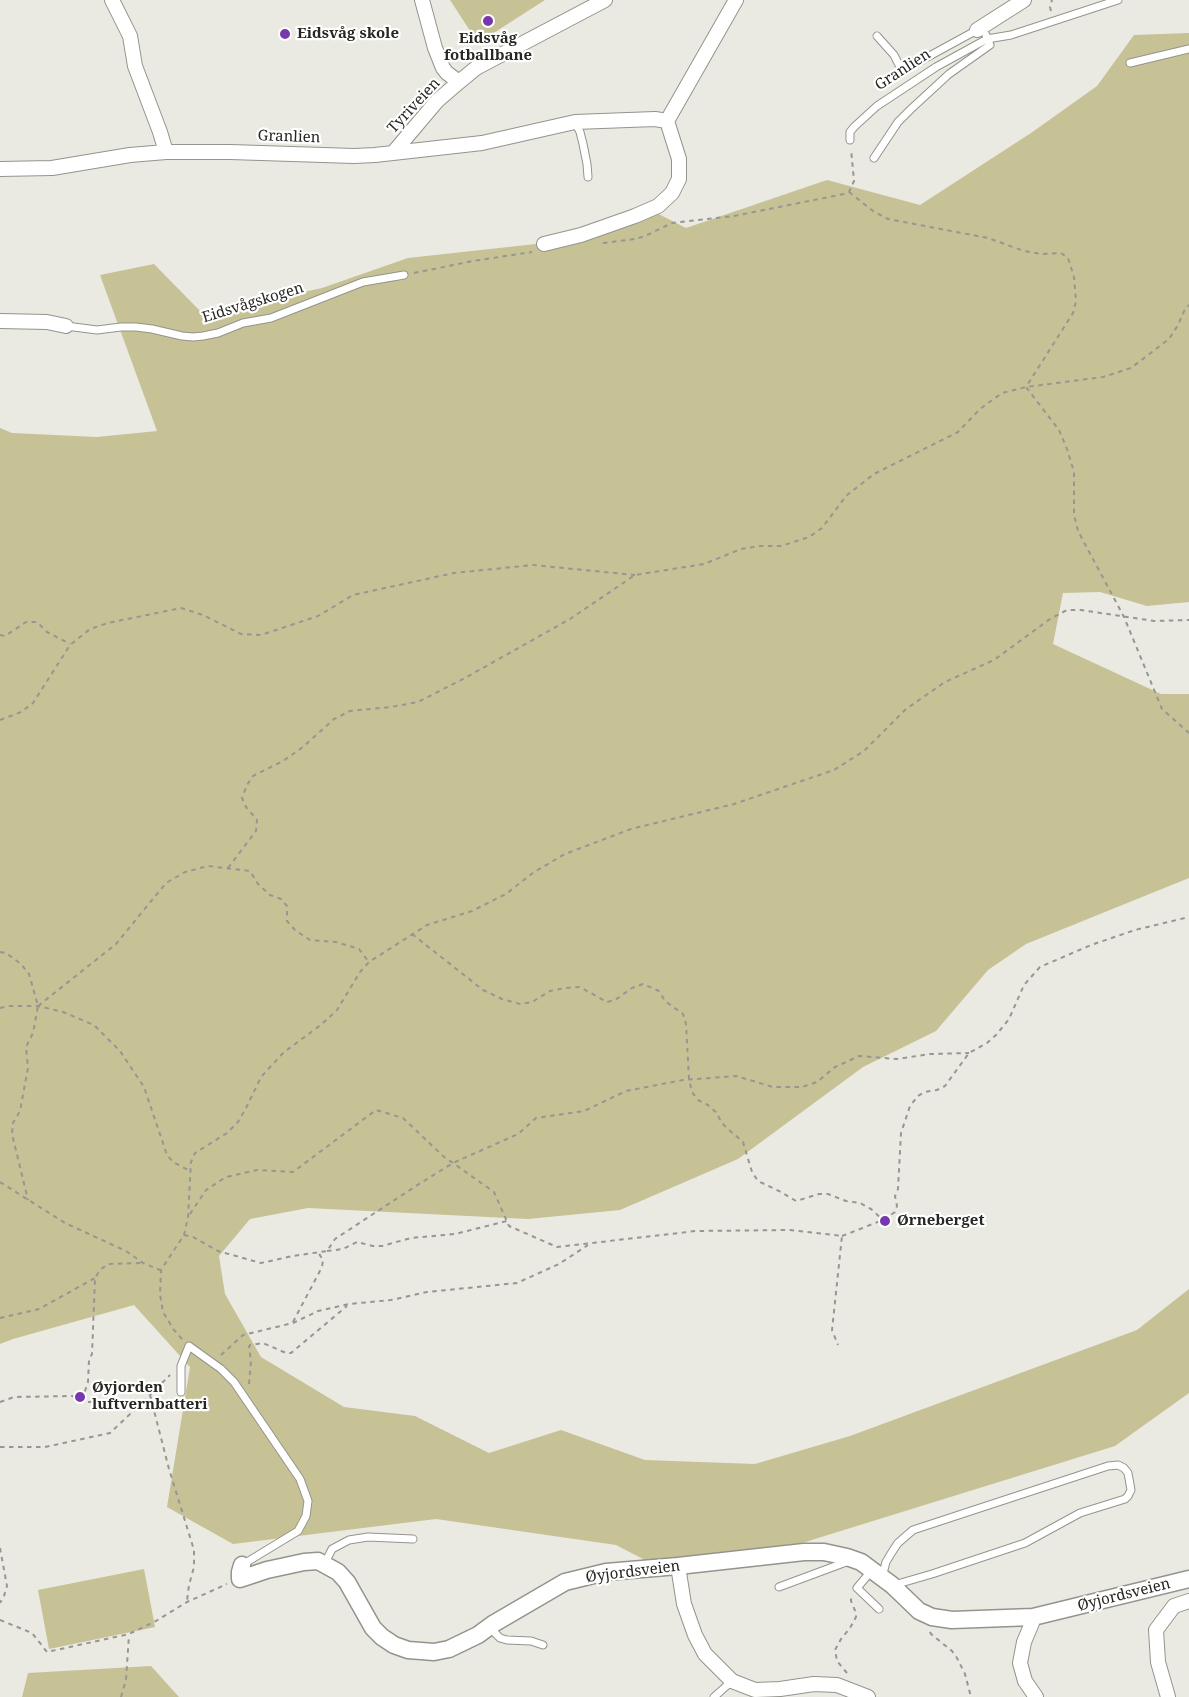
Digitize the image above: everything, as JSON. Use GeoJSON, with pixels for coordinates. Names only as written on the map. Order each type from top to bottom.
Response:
{"type":"FeatureCollection","features":[{"type":"Feature","properties":{"kind":"street"},"geometry":{"type":"LineString","coordinates":[[112,0],[130,36],[135,66],[166,152]]}},
{"type":"Feature","properties":{"kind":"street","name":"Tyriveien"},"geometry":{"type":"LineString","coordinates":[[422,0],[443,68],[447,74],[459,82]]}},
{"type":"Feature","properties":{"kind":"street","name":"Tyriveien"},"geometry":{"type":"LineString","coordinates":[[393,153],[437,101],[476,68],[605,0]]}},
{"type":"Feature","properties":{"kind":"street"},"geometry":{"type":"LineString","coordinates":[[542,247],[635,216],[658,206],[672,193],[679,179],[680,159],[667,121],[736,0]]}},
{"type":"Feature","properties":{"kind":"street","name":"Granlien"},"geometry":{"type":"LineString","coordinates":[[982,32],[1024,0]]}},
{"type":"Feature","properties":{"kind":"street","name":"Granlien"},"geometry":{"type":"LineString","coordinates":[[0,169],[52,168],[130,155],[166,152],[354,156],[482,143],[575,122],[655,119],[667,121]]}},
{"type":"Feature","properties":{"kind":"street","name":"Eidsvågskogen"},"geometry":{"type":"LineString","coordinates":[[0,321],[47,322],[66,326]]}},
{"type":"Feature","properties":{"kind":"street","name":"Øyjordsveien"},"geometry":{"type":"LineString","coordinates":[[327,1566],[338,1572],[346,1582],[373,1628],[394,1645],[408,1650],[434,1652],[449,1649],[478,1635],[565,1582],[606,1572],[804,1552],[824,1552],[855,1559],[882,1577],[919,1611],[932,1617],[952,1620],[1033,1617],[1189,1579]]}},
{"type":"Feature","properties":{"kind":"street"},"geometry":{"type":"LineString","coordinates":[[242,1565],[240,1579],[304,1562],[318,1561],[327,1566]]}},
{"type":"Feature","properties":{"kind":"street"},"geometry":{"type":"LineString","coordinates":[[678,1566],[684,1604],[695,1635],[705,1654],[732,1681],[755,1690],[814,1684],[837,1685],[867,1697]]}},
{"type":"Feature","properties":{"kind":"street"},"geometry":{"type":"LineString","coordinates":[[1168,1697],[1158,1662],[1156,1630],[1174,1606],[1189,1601]]}},
{"type":"Feature","properties":{"kind":"street"},"geometry":{"type":"LineString","coordinates":[[1033,1617],[1024,1642],[1020,1663],[1025,1681],[1036,1697]]}},
{"type":"Feature","properties":{"kind":"lane"},"geometry":{"type":"LineString","coordinates":[[982,32],[1011,35],[1118,0]]}},
{"type":"Feature","properties":{"kind":"lane","name":"Granlien"},"geometry":{"type":"LineString","coordinates":[[877,36],[894,55],[902,71],[982,32]]}},
{"type":"Feature","properties":{"kind":"lane","name":"Granlien"},"geometry":{"type":"LineString","coordinates":[[850,140],[850,132],[877,106],[936,67],[982,32]]}},
{"type":"Feature","properties":{"kind":"lane","name":"Granlien"},"geometry":{"type":"LineString","coordinates":[[874,158],[898,122],[949,74],[990,45],[982,32]]}},
{"type":"Feature","properties":{"kind":"lane"},"geometry":{"type":"LineString","coordinates":[[1130,63],[1189,49]]}},
{"type":"Feature","properties":{"kind":"lane"},"geometry":{"type":"LineString","coordinates":[[575,122],[583,144],[588,177]]}},
{"type":"Feature","properties":{"kind":"lane","name":"Eidsvågskogen"},"geometry":{"type":"LineString","coordinates":[[66,326],[97,330],[136,327],[182,336],[203,336],[243,323],[271,318],[363,282],[404,275]]}},
{"type":"Feature","properties":{"kind":"lane"},"geometry":{"type":"LineString","coordinates":[[181,1392],[181,1366],[189,1346],[213,1362],[234,1382],[300,1479],[308,1502],[306,1516],[298,1531],[242,1565]]}},
{"type":"Feature","properties":{"kind":"lane"},"geometry":{"type":"LineString","coordinates":[[879,1609],[857,1588],[882,1577],[922,1577],[1025,1543],[1080,1513],[1125,1499],[1131,1490],[1128,1473],[1124,1468],[1108,1466],[913,1530],[891,1552],[882,1577]]}},
{"type":"Feature","properties":{"kind":"lane"},"geometry":{"type":"LineString","coordinates":[[327,1566],[327,1559],[332,1549],[349,1540],[413,1539]]}},
{"type":"Feature","properties":{"kind":"lane"},"geometry":{"type":"LineString","coordinates":[[779,1587],[855,1559]]}},
{"type":"Feature","properties":{"kind":"lane"},"geometry":{"type":"LineString","coordinates":[[493,1624],[495,1633],[500,1638],[531,1641],[543,1645]]}},
{"type":"Feature","properties":{"kind":"lane"},"geometry":{"type":"LineString","coordinates":[[714,1697],[732,1681]]}},
{"type":"Feature","properties":{"kind":"path"},"geometry":{"type":"LineString","coordinates":[[599,244],[635,239],[672,223],[734,216],[840,196],[849,192],[854,181],[850,140]]}},
{"type":"Feature","properties":{"kind":"path"},"geometry":{"type":"LineString","coordinates":[[849,192],[873,211],[888,219],[988,238],[1024,251],[1042,254],[1061,253],[1068,258],[1074,277],[1076,301],[1073,313],[1026,387]]}},
{"type":"Feature","properties":{"kind":"path"},"geometry":{"type":"LineString","coordinates":[[404,275],[542,247]]}},
{"type":"Feature","properties":{"kind":"path"},"geometry":{"type":"LineString","coordinates":[[0,720],[21,712],[33,703],[70,645],[90,629],[108,622],[181,608],[203,615],[241,634],[261,635],[318,616],[353,595],[454,573],[533,566],[635,575],[704,564],[741,549],[781,546],[808,537],[822,528],[846,496],[874,474],[958,432],[980,409],[1002,393],[1026,387],[1103,376],[1131,368],[1169,339],[1189,305]]}},
{"type":"Feature","properties":{"kind":"path"},"geometry":{"type":"LineString","coordinates":[[1026,387],[1059,430],[1063,439],[1074,472],[1074,515],[1078,531],[1124,617],[1162,709],[1189,733]]}},
{"type":"Feature","properties":{"kind":"path"},"geometry":{"type":"LineString","coordinates":[[228,868],[256,831],[257,820],[242,798],[253,776],[283,761],[303,747],[334,719],[351,711],[418,702],[570,619],[635,575]]}},
{"type":"Feature","properties":{"kind":"path"},"geometry":{"type":"LineString","coordinates":[[189,1346],[174,1330],[163,1312],[160,1294],[161,1270],[184,1235],[188,1217],[191,1162],[195,1153],[232,1128],[246,1108],[261,1077],[283,1053],[337,1010],[360,972],[369,962],[427,925],[472,911],[506,894],[534,872],[565,854],[631,829],[734,804],[834,770],[864,751],[906,709],[945,682],[994,660],[1050,619],[1067,610],[1154,621],[1189,620]]}},
{"type":"Feature","properties":{"kind":"path"},"geometry":{"type":"LineString","coordinates":[[0,635],[4,636],[26,622],[37,622],[47,632],[70,645]]}},
{"type":"Feature","properties":{"kind":"path"},"geometry":{"type":"LineString","coordinates":[[38,1006],[116,944],[166,884],[185,872],[207,866],[250,871],[258,884],[270,895],[281,899],[287,906],[287,921],[295,930],[310,940],[336,942],[359,949],[369,962]]}},
{"type":"Feature","properties":{"kind":"path"},"geometry":{"type":"LineString","coordinates":[[188,1217],[206,1190],[225,1177],[257,1170],[293,1172],[376,1110],[403,1118],[443,1156],[494,1192],[509,1226],[557,1247],[696,1231],[789,1230],[842,1236],[883,1220],[895,1212],[901,1133],[910,1106],[918,1096],[925,1092],[945,1086],[969,1053],[996,1035],[1009,1019],[1024,985],[1040,967],[1091,945],[1135,930],[1189,917]]}},
{"type":"Feature","properties":{"kind":"path"},"geometry":{"type":"LineString","coordinates":[[412,934],[483,990],[501,999],[519,1004],[532,1002],[550,991],[565,988],[580,987],[607,1002],[643,984],[659,991],[665,1001],[683,1014],[686,1024],[689,1079],[692,1092],[698,1100],[717,1113],[728,1130],[743,1142],[752,1172],[758,1181],[796,1201],[819,1194],[828,1194],[846,1201],[860,1203],[872,1209],[883,1220]]}},
{"type":"Feature","properties":{"kind":"path"},"geometry":{"type":"LineString","coordinates":[[0,952],[6,953],[21,964],[29,974],[38,1006],[33,1033],[26,1047],[28,1068],[20,1112],[14,1123],[12,1134],[28,1200]]}},
{"type":"Feature","properties":{"kind":"path"},"geometry":{"type":"LineString","coordinates":[[0,1008],[38,1006],[63,1012],[94,1025],[120,1051],[144,1086],[168,1155],[173,1162],[190,1171]]}},
{"type":"Feature","properties":{"kind":"path"},"geometry":{"type":"LineString","coordinates":[[327,1251],[335,1239],[453,1163],[518,1134],[537,1118],[584,1111],[626,1091],[689,1079],[736,1076],[773,1087],[802,1087],[817,1082],[835,1067],[859,1056],[897,1059],[930,1054],[969,1053]]}},
{"type":"Feature","properties":{"kind":"path"},"geometry":{"type":"LineString","coordinates":[[0,1182],[65,1222],[161,1270]]}},
{"type":"Feature","properties":{"kind":"path"},"geometry":{"type":"LineString","coordinates":[[184,1235],[194,1237],[218,1251],[261,1263],[343,1249],[357,1242],[382,1246],[411,1238],[455,1234],[507,1221]]}},
{"type":"Feature","properties":{"kind":"path"},"geometry":{"type":"LineString","coordinates":[[838,1346],[832,1330],[842,1236]]}},
{"type":"Feature","properties":{"kind":"path"},"geometry":{"type":"LineString","coordinates":[[213,1362],[243,1335],[293,1323],[318,1311],[349,1304],[392,1300],[427,1292],[517,1282],[559,1264],[590,1243]]}},
{"type":"Feature","properties":{"kind":"path"},"geometry":{"type":"LineString","coordinates":[[293,1323],[322,1267],[323,1260],[318,1252]]}},
{"type":"Feature","properties":{"kind":"path"},"geometry":{"type":"LineString","coordinates":[[0,1318],[39,1309],[95,1278],[108,1264],[143,1263]]}},
{"type":"Feature","properties":{"kind":"path"},"geometry":{"type":"LineString","coordinates":[[82,1400],[88,1382],[88,1360],[92,1354],[95,1278]]}},
{"type":"Feature","properties":{"kind":"path"},"geometry":{"type":"LineString","coordinates":[[245,1397],[250,1382],[250,1344],[263,1343],[285,1353],[291,1353],[349,1304]]}},
{"type":"Feature","properties":{"kind":"path"},"geometry":{"type":"LineString","coordinates":[[0,1446],[45,1447],[110,1432],[181,1366]]}},
{"type":"Feature","properties":{"kind":"path"},"geometry":{"type":"LineString","coordinates":[[150,1395],[169,1469],[194,1550],[194,1567],[187,1602]]}},
{"type":"Feature","properties":{"kind":"path"},"geometry":{"type":"LineString","coordinates":[[0,1402],[14,1397],[72,1396],[87,1402],[145,1400]]}},
{"type":"Feature","properties":{"kind":"path"},"geometry":{"type":"LineString","coordinates":[[0,1548],[7,1586],[0,1603]]}},
{"type":"Feature","properties":{"kind":"path"},"geometry":{"type":"LineString","coordinates":[[0,1620],[32,1633],[47,1652],[129,1634],[187,1602],[228,1583],[242,1565]]}},
{"type":"Feature","properties":{"kind":"path"},"geometry":{"type":"LineString","coordinates":[[847,1673],[837,1661],[835,1650],[854,1622],[856,1612],[851,1598],[857,1588]]}},
{"type":"Feature","properties":{"kind":"path"},"geometry":{"type":"LineString","coordinates":[[932,1617],[931,1634],[957,1658],[965,1674],[970,1697]]}},
{"type":"Feature","properties":{"kind":"path"},"geometry":{"type":"LineString","coordinates":[[121,1697],[126,1680],[129,1634]]}},
{"type":"Feature","properties":{"kind":"shaded area","name":"Eidsvåg fotballbane"},"geometry":{"type":"Polygon","coordinates":[[[450,0],[545,0],[478,43],[450,0]]]}},
{"type":"Feature","properties":{"kind":"shaded area"},"geometry":{"type":"Polygon","coordinates":[[[1189,33],[1189,602],[1147,606],[1100,592],[1063,593],[1053,644],[1161,694],[1189,694],[1189,878],[1026,944],[988,970],[936,1031],[863,1067],[738,1159],[620,1210],[528,1219],[308,1208],[250,1219],[219,1256],[225,1294],[261,1357],[344,1407],[415,1416],[489,1453],[561,1430],[645,1460],[755,1464],[850,1436],[1137,1330],[1189,1289],[1189,1393],[1115,1446],[802,1543],[647,1561],[616,1545],[436,1519],[233,1544],[167,1507],[190,1367],[134,1305],[0,1344],[0,428],[12,433],[97,437],[157,431],[100,275],[154,264],[203,314],[322,288],[408,258],[572,240],[643,206],[686,228],[827,180],[920,205],[1031,133],[1097,86],[1134,35],[1189,33]]]}},
{"type":"Feature","properties":{"kind":"shaded area"},"geometry":{"type":"Polygon","coordinates":[[[144,1569],[155,1627],[49,1649],[38,1590],[144,1569]]]}},
{"type":"Feature","properties":{"kind":"shaded area"},"geometry":{"type":"Polygon","coordinates":[[[151,1666],[179,1697],[22,1697],[28,1673],[151,1666]]]}},
{"type":"Feature","properties":{"kind":"place","name":"Eidsvåg fotballbane"},"geometry":{"type":"Point","coordinates":[488,21]}},
{"type":"Feature","properties":{"kind":"place","name":"Eidsvåg skole"},"geometry":{"type":"Point","coordinates":[285,34]}},
{"type":"Feature","properties":{"kind":"place","name":"Ørneberget"},"geometry":{"type":"Point","coordinates":[885,1221]}},
{"type":"Feature","properties":{"kind":"place","name":"Øyjorden luftvernbatteri"},"geometry":{"type":"Point","coordinates":[80,1397]}}]}
